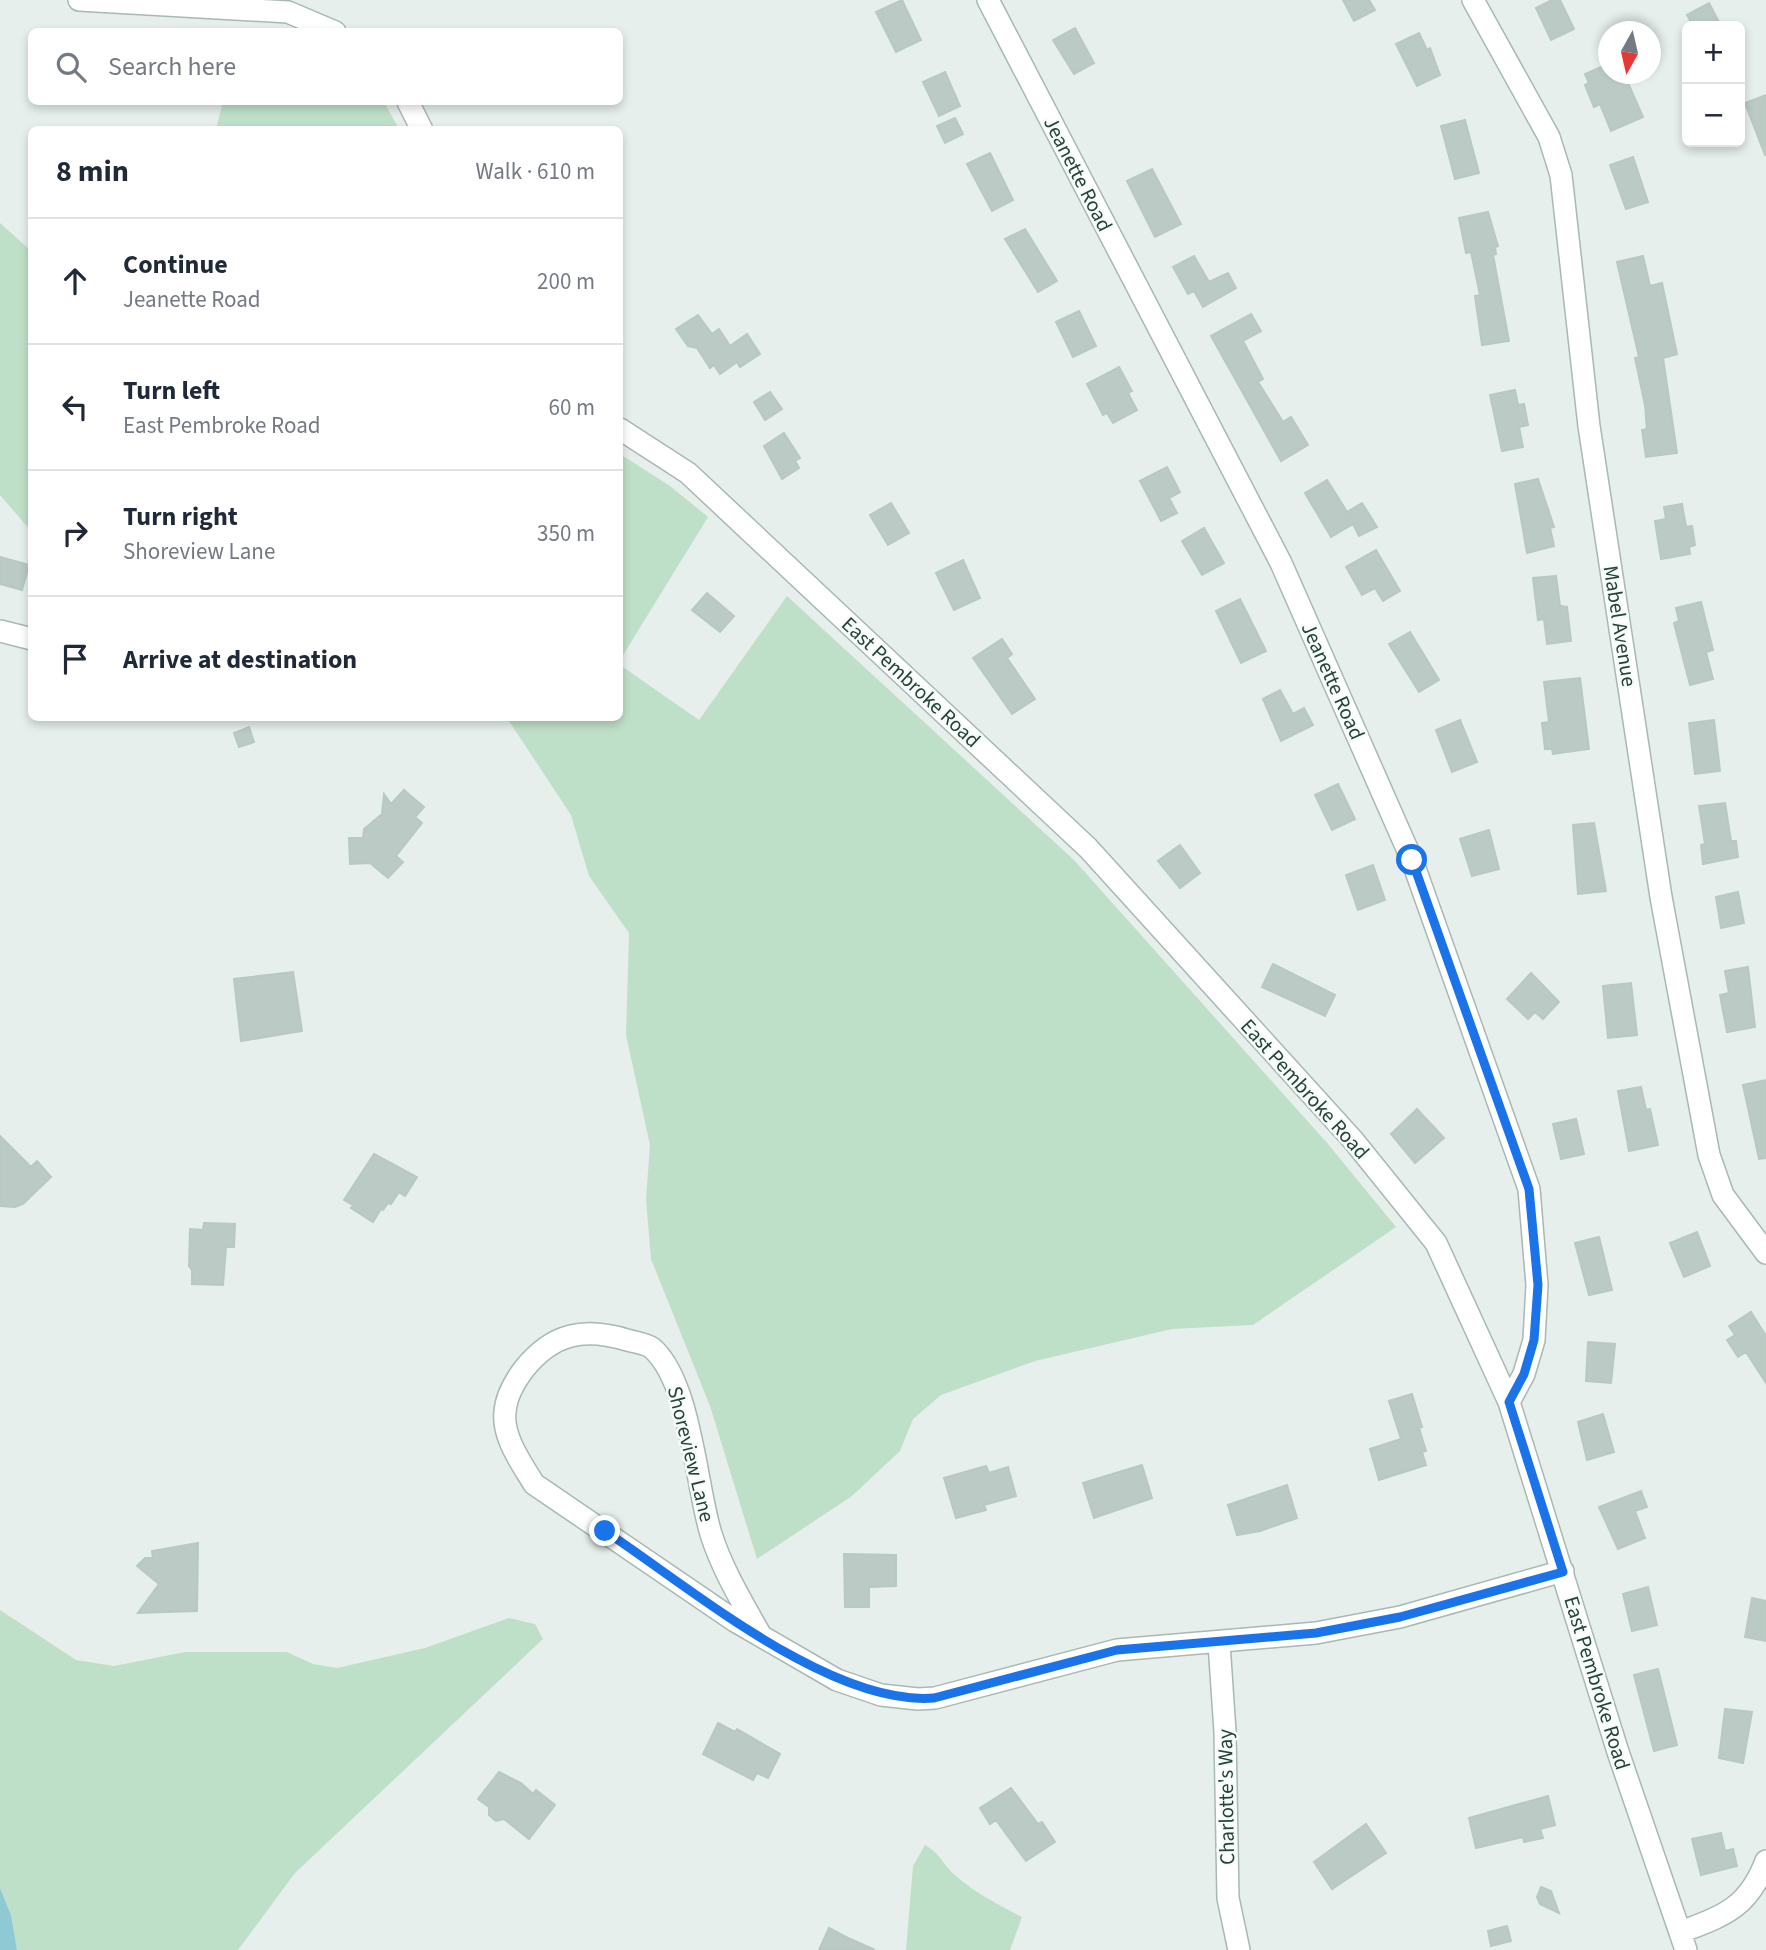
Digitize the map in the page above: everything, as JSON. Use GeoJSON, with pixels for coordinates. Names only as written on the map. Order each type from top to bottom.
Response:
{"type":"FeatureCollection","features":[{"type":"Feature","properties":{"kind":"street"},"geometry":{"type":"LineString","coordinates":[[79,0],[288,12],[326,28]]}},
{"type":"Feature","properties":{"kind":"street","name":"Jeanette Road"},"geometry":{"type":"LineString","coordinates":[[988,0],[1281,563],[1412,860],[1529,1189],[1538,1285],[1534,1340],[1524,1374],[1509,1402]]}},
{"type":"Feature","properties":{"kind":"street","name":"Mabel Avenue"},"geometry":{"type":"LineString","coordinates":[[1474,0],[1549,137],[1561,175],[1589,426],[1661,897],[1706,1141],[1723,1195],[1766,1253]]}},
{"type":"Feature","properties":{"kind":"street"},"geometry":{"type":"LineString","coordinates":[[410,105],[420,126]]}},
{"type":"Feature","properties":{"kind":"street","name":"East Pembroke Road"},"geometry":{"type":"LineString","coordinates":[[623,431],[688,473],[1097,858],[1353,1140],[1436,1243],[1509,1402],[1618,1752],[1683,1941]]}},
{"type":"Feature","properties":{"kind":"street"},"geometry":{"type":"LineString","coordinates":[[0,631],[28,638]]}},
{"type":"Feature","properties":{"kind":"street","name":"Shoreview Lane"},"geometry":{"type":"LineString","coordinates":[[760,1634],[732,1583],[711,1534],[687,1423],[673,1379],[652,1348],[606,1333],[572,1334],[541,1349],[512,1388],[504,1414],[514,1452],[534,1484],[760,1634],[837,1680],[881,1695],[934,1698],[1117,1650],[1316,1633],[1400,1617],[1563,1572]]}},
{"type":"Feature","properties":{"kind":"street","name":"Charlotte's Way"},"geometry":{"type":"LineString","coordinates":[[1219,1643],[1226,1732],[1228,1898],[1239,1950]]}},
{"type":"Feature","properties":{"kind":"street"},"geometry":{"type":"LineString","coordinates":[[1683,1941],[1725,1916],[1742,1902],[1753,1889],[1766,1861]]}},
{"type":"Feature","properties":{"kind":"green space"},"geometry":{"type":"Polygon","coordinates":[[[222,105],[386,105],[397,126],[217,126],[222,105]]]}},
{"type":"Feature","properties":{"kind":"green space"},"geometry":{"type":"Polygon","coordinates":[[[0,223],[28,248],[28,528],[0,495],[0,223]]]}},
{"type":"Feature","properties":{"kind":"green space"},"geometry":{"type":"Polygon","coordinates":[[[623,456],[670,486],[708,517],[623,655],[623,456]]]}},
{"type":"Feature","properties":{"kind":"green space"},"geometry":{"type":"Polygon","coordinates":[[[787,596],[1074,860],[1328,1144],[1396,1227],[1253,1325],[1172,1329],[1035,1361],[941,1395],[913,1419],[900,1451],[852,1496],[757,1559],[710,1406],[651,1259],[646,1199],[650,1145],[626,1035],[629,933],[589,876],[571,815],[509,721],[623,721],[623,667],[699,720],[787,596]]]}},
{"type":"Feature","properties":{"kind":"green space"},"geometry":{"type":"Polygon","coordinates":[[[0,1610],[76,1660],[114,1666],[185,1652],[287,1652],[313,1664],[337,1668],[425,1648],[509,1618],[535,1624],[543,1639],[295,1873],[238,1950],[17,1950],[11,1915],[0,1888],[0,1610]]]}},
{"type":"Feature","properties":{"kind":"green space"},"geometry":{"type":"Polygon","coordinates":[[[925,1845],[963,1882],[1022,1917],[1010,1950],[906,1950],[913,1866],[925,1845]]]}},
{"type":"Feature","properties":{"kind":"water"},"geometry":{"type":"Polygon","coordinates":[[[0,1888],[11,1915],[17,1950],[0,1950],[0,1888]]]}},
{"type":"Feature","properties":{"kind":"building"},"geometry":{"type":"Polygon","coordinates":[[[902,0],[921,40],[896,52],[876,12],[902,0]]]}},
{"type":"Feature","properties":{"kind":"building"},"geometry":{"type":"Polygon","coordinates":[[[1343,0],[1369,0],[1375,10],[1354,21],[1343,0]]]}},
{"type":"Feature","properties":{"kind":"building"},"geometry":{"type":"Polygon","coordinates":[[[1552,0],[1560,0],[1574,29],[1551,40],[1536,8],[1552,0]]]}},
{"type":"Feature","properties":{"kind":"building"},"geometry":{"type":"Polygon","coordinates":[[[1709,3],[1718,21],[1690,21],[1687,15],[1709,3]]]}},
{"type":"Feature","properties":{"kind":"building"},"geometry":{"type":"Polygon","coordinates":[[[1075,28],[1094,63],[1074,74],[1053,40],[1075,28]]]}},
{"type":"Feature","properties":{"kind":"building"},"geometry":{"type":"Polygon","coordinates":[[[1419,33],[1427,50],[1430,48],[1440,75],[1417,86],[1396,44],[1419,33]]]}},
{"type":"Feature","properties":{"kind":"building"},"geometry":{"type":"Polygon","coordinates":[[[1598,68],[1598,84],[1629,84],[1643,117],[1611,131],[1600,104],[1594,107],[1585,85],[1589,83],[1585,74],[1598,68]]]}},
{"type":"Feature","properties":{"kind":"building"},"geometry":{"type":"Polygon","coordinates":[[[945,72],[960,106],[939,116],[923,82],[945,72]]]}},
{"type":"Feature","properties":{"kind":"building"},"geometry":{"type":"Polygon","coordinates":[[[1766,95],[1766,155],[1765,155],[1745,103],[1766,95]]]}},
{"type":"Feature","properties":{"kind":"building"},"geometry":{"type":"Polygon","coordinates":[[[955,118],[963,134],[945,143],[937,126],[955,118]]]}},
{"type":"Feature","properties":{"kind":"building"},"geometry":{"type":"Polygon","coordinates":[[[1465,120],[1479,173],[1455,179],[1441,126],[1465,120]]]}},
{"type":"Feature","properties":{"kind":"building"},"geometry":{"type":"Polygon","coordinates":[[[990,153],[1013,200],[992,211],[967,164],[990,153]]]}},
{"type":"Feature","properties":{"kind":"building"},"geometry":{"type":"Polygon","coordinates":[[[1633,157],[1648,202],[1626,209],[1610,165],[1633,157]]]}},
{"type":"Feature","properties":{"kind":"building"},"geometry":{"type":"Polygon","coordinates":[[[1152,169],[1181,224],[1155,237],[1127,181],[1152,169]]]}},
{"type":"Feature","properties":{"kind":"building"},"geometry":{"type":"Polygon","coordinates":[[[1488,212],[1498,246],[1495,247],[1496,254],[1493,255],[1509,341],[1482,345],[1475,296],[1480,295],[1471,252],[1466,253],[1459,218],[1488,212]]]}},
{"type":"Feature","properties":{"kind":"building"},"geometry":{"type":"Polygon","coordinates":[[[1025,229],[1057,281],[1038,292],[1005,239],[1025,229]]]}},
{"type":"Feature","properties":{"kind":"building"},"geometry":{"type":"Polygon","coordinates":[[[1194,256],[1209,282],[1228,273],[1236,288],[1203,307],[1194,291],[1188,294],[1173,267],[1194,256]]]}},
{"type":"Feature","properties":{"kind":"building"},"geometry":{"type":"Polygon","coordinates":[[[1643,256],[1650,286],[1662,283],[1677,354],[1663,358],[1677,453],[1646,457],[1642,430],[1647,429],[1645,405],[1635,358],[1639,357],[1617,262],[1643,256]]]}},
{"type":"Feature","properties":{"kind":"building"},"geometry":{"type":"Polygon","coordinates":[[[1079,311],[1096,346],[1073,357],[1056,322],[1079,311]]]}},
{"type":"Feature","properties":{"kind":"building"},"geometry":{"type":"Polygon","coordinates":[[[1251,314],[1261,331],[1243,341],[1263,379],[1258,382],[1283,422],[1291,417],[1308,445],[1281,461],[1211,336],[1251,314]]]}},
{"type":"Feature","properties":{"kind":"building"},"geometry":{"type":"Polygon","coordinates":[[[698,315],[712,334],[719,329],[730,346],[747,334],[760,354],[740,367],[737,362],[720,374],[714,365],[710,368],[697,348],[688,346],[676,329],[698,315]]]}},
{"type":"Feature","properties":{"kind":"building"},"geometry":{"type":"Polygon","coordinates":[[[1119,367],[1132,391],[1128,393],[1137,410],[1113,423],[1107,413],[1103,415],[1087,384],[1119,367]]]}},
{"type":"Feature","properties":{"kind":"building"},"geometry":{"type":"Polygon","coordinates":[[[1515,390],[1518,405],[1524,404],[1528,425],[1519,427],[1523,447],[1502,451],[1490,395],[1515,390]]]}},
{"type":"Feature","properties":{"kind":"building"},"geometry":{"type":"Polygon","coordinates":[[[770,392],[782,409],[765,420],[754,402],[770,392]]]}},
{"type":"Feature","properties":{"kind":"building"},"geometry":{"type":"Polygon","coordinates":[[[784,433],[800,458],[795,461],[799,468],[782,479],[764,446],[784,433]]]}},
{"type":"Feature","properties":{"kind":"building"},"geometry":{"type":"Polygon","coordinates":[[[1167,467],[1180,492],[1169,498],[1177,513],[1161,521],[1140,481],[1167,467]]]}},
{"type":"Feature","properties":{"kind":"building"},"geometry":{"type":"Polygon","coordinates":[[[1538,479],[1554,527],[1550,528],[1554,546],[1527,553],[1515,484],[1538,479]]]}},
{"type":"Feature","properties":{"kind":"building"},"geometry":{"type":"Polygon","coordinates":[[[1327,480],[1347,512],[1362,503],[1377,527],[1359,536],[1353,524],[1331,537],[1305,493],[1327,480]]]}},
{"type":"Feature","properties":{"kind":"building"},"geometry":{"type":"Polygon","coordinates":[[[891,503],[909,533],[888,545],[870,515],[891,503]]]}},
{"type":"Feature","properties":{"kind":"building"},"geometry":{"type":"Polygon","coordinates":[[[1682,504],[1686,527],[1692,526],[1695,545],[1689,547],[1690,554],[1661,559],[1655,521],[1666,519],[1664,507],[1682,504]]]}},
{"type":"Feature","properties":{"kind":"building"},"geometry":{"type":"Polygon","coordinates":[[[1204,528],[1224,563],[1202,575],[1182,541],[1204,528]]]}},
{"type":"Feature","properties":{"kind":"building"},"geometry":{"type":"Polygon","coordinates":[[[1376,550],[1400,591],[1383,601],[1375,588],[1362,595],[1346,567],[1376,550]]]}},
{"type":"Feature","properties":{"kind":"building"},"geometry":{"type":"Polygon","coordinates":[[[0,557],[28,565],[22,590],[0,584],[0,557]]]}},
{"type":"Feature","properties":{"kind":"building"},"geometry":{"type":"Polygon","coordinates":[[[963,560],[980,598],[954,610],[936,573],[963,560]]]}},
{"type":"Feature","properties":{"kind":"building"},"geometry":{"type":"Polygon","coordinates":[[[1556,576],[1560,606],[1567,607],[1571,641],[1547,644],[1544,619],[1538,620],[1533,578],[1556,576]]]}},
{"type":"Feature","properties":{"kind":"building"},"geometry":{"type":"Polygon","coordinates":[[[707,593],[734,616],[720,632],[692,610],[707,593]]]}},
{"type":"Feature","properties":{"kind":"building"},"geometry":{"type":"Polygon","coordinates":[[[1240,599],[1266,651],[1241,663],[1216,611],[1240,599]]]}},
{"type":"Feature","properties":{"kind":"building"},"geometry":{"type":"Polygon","coordinates":[[[1701,602],[1713,650],[1706,652],[1713,679],[1690,685],[1674,623],[1679,621],[1676,608],[1701,602]]]}},
{"type":"Feature","properties":{"kind":"building"},"geometry":{"type":"Polygon","coordinates":[[[1410,632],[1439,680],[1419,692],[1389,644],[1410,632]]]}},
{"type":"Feature","properties":{"kind":"building"},"geometry":{"type":"Polygon","coordinates":[[[1002,639],[1012,654],[1007,658],[1035,699],[1012,714],[973,658],[1002,639]]]}},
{"type":"Feature","properties":{"kind":"building"},"geometry":{"type":"Polygon","coordinates":[[[1580,678],[1589,749],[1553,754],[1552,749],[1545,749],[1542,723],[1549,722],[1544,682],[1580,678]]]}},
{"type":"Feature","properties":{"kind":"building"},"geometry":{"type":"Polygon","coordinates":[[[1280,690],[1293,714],[1304,708],[1313,725],[1281,741],[1263,699],[1280,690]]]}},
{"type":"Feature","properties":{"kind":"building"},"geometry":{"type":"Polygon","coordinates":[[[1460,720],[1477,762],[1452,772],[1436,730],[1460,720]]]}},
{"type":"Feature","properties":{"kind":"building"},"geometry":{"type":"Polygon","coordinates":[[[1714,720],[1720,771],[1695,774],[1689,723],[1714,720]]]}},
{"type":"Feature","properties":{"kind":"building"},"geometry":{"type":"Polygon","coordinates":[[[249,727],[254,742],[239,747],[234,733],[249,727]]]}},
{"type":"Feature","properties":{"kind":"building"},"geometry":{"type":"Polygon","coordinates":[[[1338,784],[1355,819],[1332,830],[1315,795],[1338,784]]]}},
{"type":"Feature","properties":{"kind":"building"},"geometry":{"type":"Polygon","coordinates":[[[404,790],[424,807],[415,817],[422,823],[396,856],[403,862],[388,878],[370,863],[350,864],[349,838],[363,838],[364,829],[382,814],[384,794],[391,804],[404,790]]]}},
{"type":"Feature","properties":{"kind":"building"},"geometry":{"type":"Polygon","coordinates":[[[1725,803],[1731,841],[1736,841],[1738,857],[1703,864],[1701,845],[1705,844],[1699,806],[1725,803]]]}},
{"type":"Feature","properties":{"kind":"building"},"geometry":{"type":"Polygon","coordinates":[[[1594,823],[1606,891],[1578,894],[1573,825],[1594,823]]]}},
{"type":"Feature","properties":{"kind":"building"},"geometry":{"type":"Polygon","coordinates":[[[1489,830],[1499,869],[1472,876],[1460,839],[1489,830]]]}},
{"type":"Feature","properties":{"kind":"building"},"geometry":{"type":"Polygon","coordinates":[[[1180,845],[1200,873],[1180,888],[1158,861],[1180,845]]]}},
{"type":"Feature","properties":{"kind":"building"},"geometry":{"type":"Polygon","coordinates":[[[1373,865],[1385,900],[1358,910],[1346,875],[1373,865]]]}},
{"type":"Feature","properties":{"kind":"building"},"geometry":{"type":"Polygon","coordinates":[[[1738,892],[1744,923],[1721,928],[1716,897],[1738,892]]]}},
{"type":"Feature","properties":{"kind":"building"},"geometry":{"type":"Polygon","coordinates":[[[1273,964],[1335,995],[1325,1016],[1262,987],[1273,964]]]}},
{"type":"Feature","properties":{"kind":"building"},"geometry":{"type":"Polygon","coordinates":[[[1748,967],[1755,1027],[1727,1032],[1720,995],[1729,993],[1725,971],[1748,967]]]}},
{"type":"Feature","properties":{"kind":"building"},"geometry":{"type":"Polygon","coordinates":[[[293,972],[302,1031],[241,1041],[234,979],[293,972]]]}},
{"type":"Feature","properties":{"kind":"building"},"geometry":{"type":"Polygon","coordinates":[[[1531,973],[1559,1002],[1543,1019],[1535,1012],[1528,1019],[1507,999],[1531,973]]]}},
{"type":"Feature","properties":{"kind":"building"},"geometry":{"type":"Polygon","coordinates":[[[1631,983],[1637,1035],[1608,1038],[1603,986],[1631,983]]]}},
{"type":"Feature","properties":{"kind":"building"},"geometry":{"type":"Polygon","coordinates":[[[1766,1080],[1766,1158],[1759,1159],[1743,1085],[1766,1080]]]}},
{"type":"Feature","properties":{"kind":"building"},"geometry":{"type":"Polygon","coordinates":[[[1641,1087],[1646,1110],[1650,1109],[1658,1145],[1629,1151],[1618,1091],[1641,1087]]]}},
{"type":"Feature","properties":{"kind":"building"},"geometry":{"type":"Polygon","coordinates":[[[1417,1109],[1444,1138],[1415,1163],[1391,1134],[1417,1109]]]}},
{"type":"Feature","properties":{"kind":"building"},"geometry":{"type":"Polygon","coordinates":[[[1576,1119],[1584,1154],[1561,1159],[1553,1124],[1576,1119]]]}},
{"type":"Feature","properties":{"kind":"building"},"geometry":{"type":"Polygon","coordinates":[[[0,1136],[31,1167],[37,1161],[51,1177],[23,1204],[15,1207],[0,1206],[0,1136]]]}},
{"type":"Feature","properties":{"kind":"building"},"geometry":{"type":"Polygon","coordinates":[[[374,1154],[417,1177],[405,1196],[399,1192],[391,1204],[388,1203],[381,1209],[373,1222],[351,1208],[353,1205],[344,1200],[374,1154]]]}},
{"type":"Feature","properties":{"kind":"building"},"geometry":{"type":"Polygon","coordinates":[[[204,1223],[235,1224],[234,1247],[226,1247],[223,1285],[192,1284],[192,1270],[189,1266],[190,1229],[203,1230],[204,1223]]]}},
{"type":"Feature","properties":{"kind":"building"},"geometry":{"type":"Polygon","coordinates":[[[1697,1232],[1710,1266],[1684,1277],[1670,1243],[1697,1232]]]}},
{"type":"Feature","properties":{"kind":"building"},"geometry":{"type":"Polygon","coordinates":[[[1599,1237],[1612,1290],[1589,1295],[1575,1243],[1599,1237]]]}},
{"type":"Feature","properties":{"kind":"building"},"geometry":{"type":"Polygon","coordinates":[[[1751,1312],[1766,1336],[1766,1383],[1746,1352],[1738,1357],[1727,1340],[1735,1335],[1729,1326],[1751,1312]]]}},
{"type":"Feature","properties":{"kind":"building"},"geometry":{"type":"Polygon","coordinates":[[[1588,1342],[1615,1344],[1611,1383],[1586,1381],[1588,1342]]]}},
{"type":"Feature","properties":{"kind":"building"},"geometry":{"type":"Polygon","coordinates":[[[1412,1394],[1422,1427],[1419,1428],[1426,1451],[1422,1452],[1426,1465],[1379,1480],[1370,1449],[1401,1439],[1389,1401],[1412,1394]]]}},
{"type":"Feature","properties":{"kind":"building"},"geometry":{"type":"Polygon","coordinates":[[[1603,1414],[1614,1452],[1587,1460],[1578,1422],[1603,1414]]]}},
{"type":"Feature","properties":{"kind":"building"},"geometry":{"type":"Polygon","coordinates":[[[1142,1465],[1152,1498],[1094,1518],[1083,1483],[1142,1465]]]}},
{"type":"Feature","properties":{"kind":"building"},"geometry":{"type":"Polygon","coordinates":[[[986,1466],[989,1473],[1008,1467],[1016,1496],[984,1505],[986,1510],[956,1518],[944,1478],[986,1466]]]}},
{"type":"Feature","properties":{"kind":"building"},"geometry":{"type":"Polygon","coordinates":[[[1287,1485],[1297,1518],[1260,1531],[1237,1535],[1228,1505],[1287,1485]]]}},
{"type":"Feature","properties":{"kind":"building"},"geometry":{"type":"Polygon","coordinates":[[[1641,1491],[1647,1507],[1635,1511],[1645,1538],[1618,1549],[1599,1507],[1641,1491]]]}},
{"type":"Feature","properties":{"kind":"building"},"geometry":{"type":"Polygon","coordinates":[[[198,1543],[197,1611],[138,1613],[159,1584],[137,1566],[145,1558],[153,1558],[152,1551],[198,1543]]]}},
{"type":"Feature","properties":{"kind":"building"},"geometry":{"type":"Polygon","coordinates":[[[844,1554],[896,1555],[896,1586],[869,1587],[869,1607],[845,1607],[844,1554]]]}},
{"type":"Feature","properties":{"kind":"building"},"geometry":{"type":"Polygon","coordinates":[[[1648,1587],[1657,1625],[1632,1631],[1623,1594],[1648,1587]]]}},
{"type":"Feature","properties":{"kind":"building"},"geometry":{"type":"Polygon","coordinates":[[[1752,1598],[1766,1601],[1766,1641],[1745,1637],[1752,1598]]]}},
{"type":"Feature","properties":{"kind":"building"},"geometry":{"type":"Polygon","coordinates":[[[1658,1669],[1677,1745],[1654,1751],[1634,1675],[1658,1669]]]}},
{"type":"Feature","properties":{"kind":"building"},"geometry":{"type":"Polygon","coordinates":[[[1725,1709],[1752,1712],[1743,1763],[1719,1758],[1725,1709]]]}},
{"type":"Feature","properties":{"kind":"building"},"geometry":{"type":"Polygon","coordinates":[[[718,1723],[735,1732],[737,1729],[780,1754],[768,1778],[757,1773],[753,1780],[703,1754],[718,1723]]]}},
{"type":"Feature","properties":{"kind":"building"},"geometry":{"type":"Polygon","coordinates":[[[499,1772],[521,1783],[533,1794],[536,1790],[555,1805],[529,1839],[504,1819],[496,1821],[489,1815],[489,1807],[478,1799],[499,1772]]]}},
{"type":"Feature","properties":{"kind":"building"},"geometry":{"type":"Polygon","coordinates":[[[1011,1788],[1038,1824],[1042,1822],[1055,1842],[1026,1861],[996,1820],[990,1824],[980,1808],[1011,1788]]]}},
{"type":"Feature","properties":{"kind":"building"},"geometry":{"type":"Polygon","coordinates":[[[1548,1796],[1555,1825],[1540,1829],[1543,1838],[1524,1842],[1523,1837],[1476,1848],[1469,1818],[1548,1796]]]}},
{"type":"Feature","properties":{"kind":"building"},"geometry":{"type":"Polygon","coordinates":[[[1366,1824],[1386,1853],[1332,1889],[1314,1862],[1366,1824]]]}},
{"type":"Feature","properties":{"kind":"building"},"geometry":{"type":"Polygon","coordinates":[[[1721,1833],[1725,1851],[1733,1849],[1737,1866],[1701,1875],[1692,1839],[1721,1833]]]}},
{"type":"Feature","properties":{"kind":"building"},"geometry":{"type":"Polygon","coordinates":[[[1541,1887],[1551,1891],[1559,1913],[1540,1904],[1537,1897],[1541,1887]]]}},
{"type":"Feature","properties":{"kind":"building"},"geometry":{"type":"Polygon","coordinates":[[[1507,1926],[1511,1941],[1491,1946],[1488,1931],[1507,1926]]]}},
{"type":"Feature","properties":{"kind":"building"},"geometry":{"type":"Polygon","coordinates":[[[829,1928],[846,1937],[875,1950],[819,1950],[829,1928]]]}},
{"type":"Feature","properties":{"kind":"route"},"geometry":{"type":"LineString","coordinates":[[605,1531],[736,1620],[837,1680],[881,1695],[918,1699],[934,1698],[1117,1650],[1316,1633],[1400,1617],[1563,1572],[1509,1402],[1524,1374],[1534,1340],[1538,1285],[1529,1189],[1412,860]]}}]}
